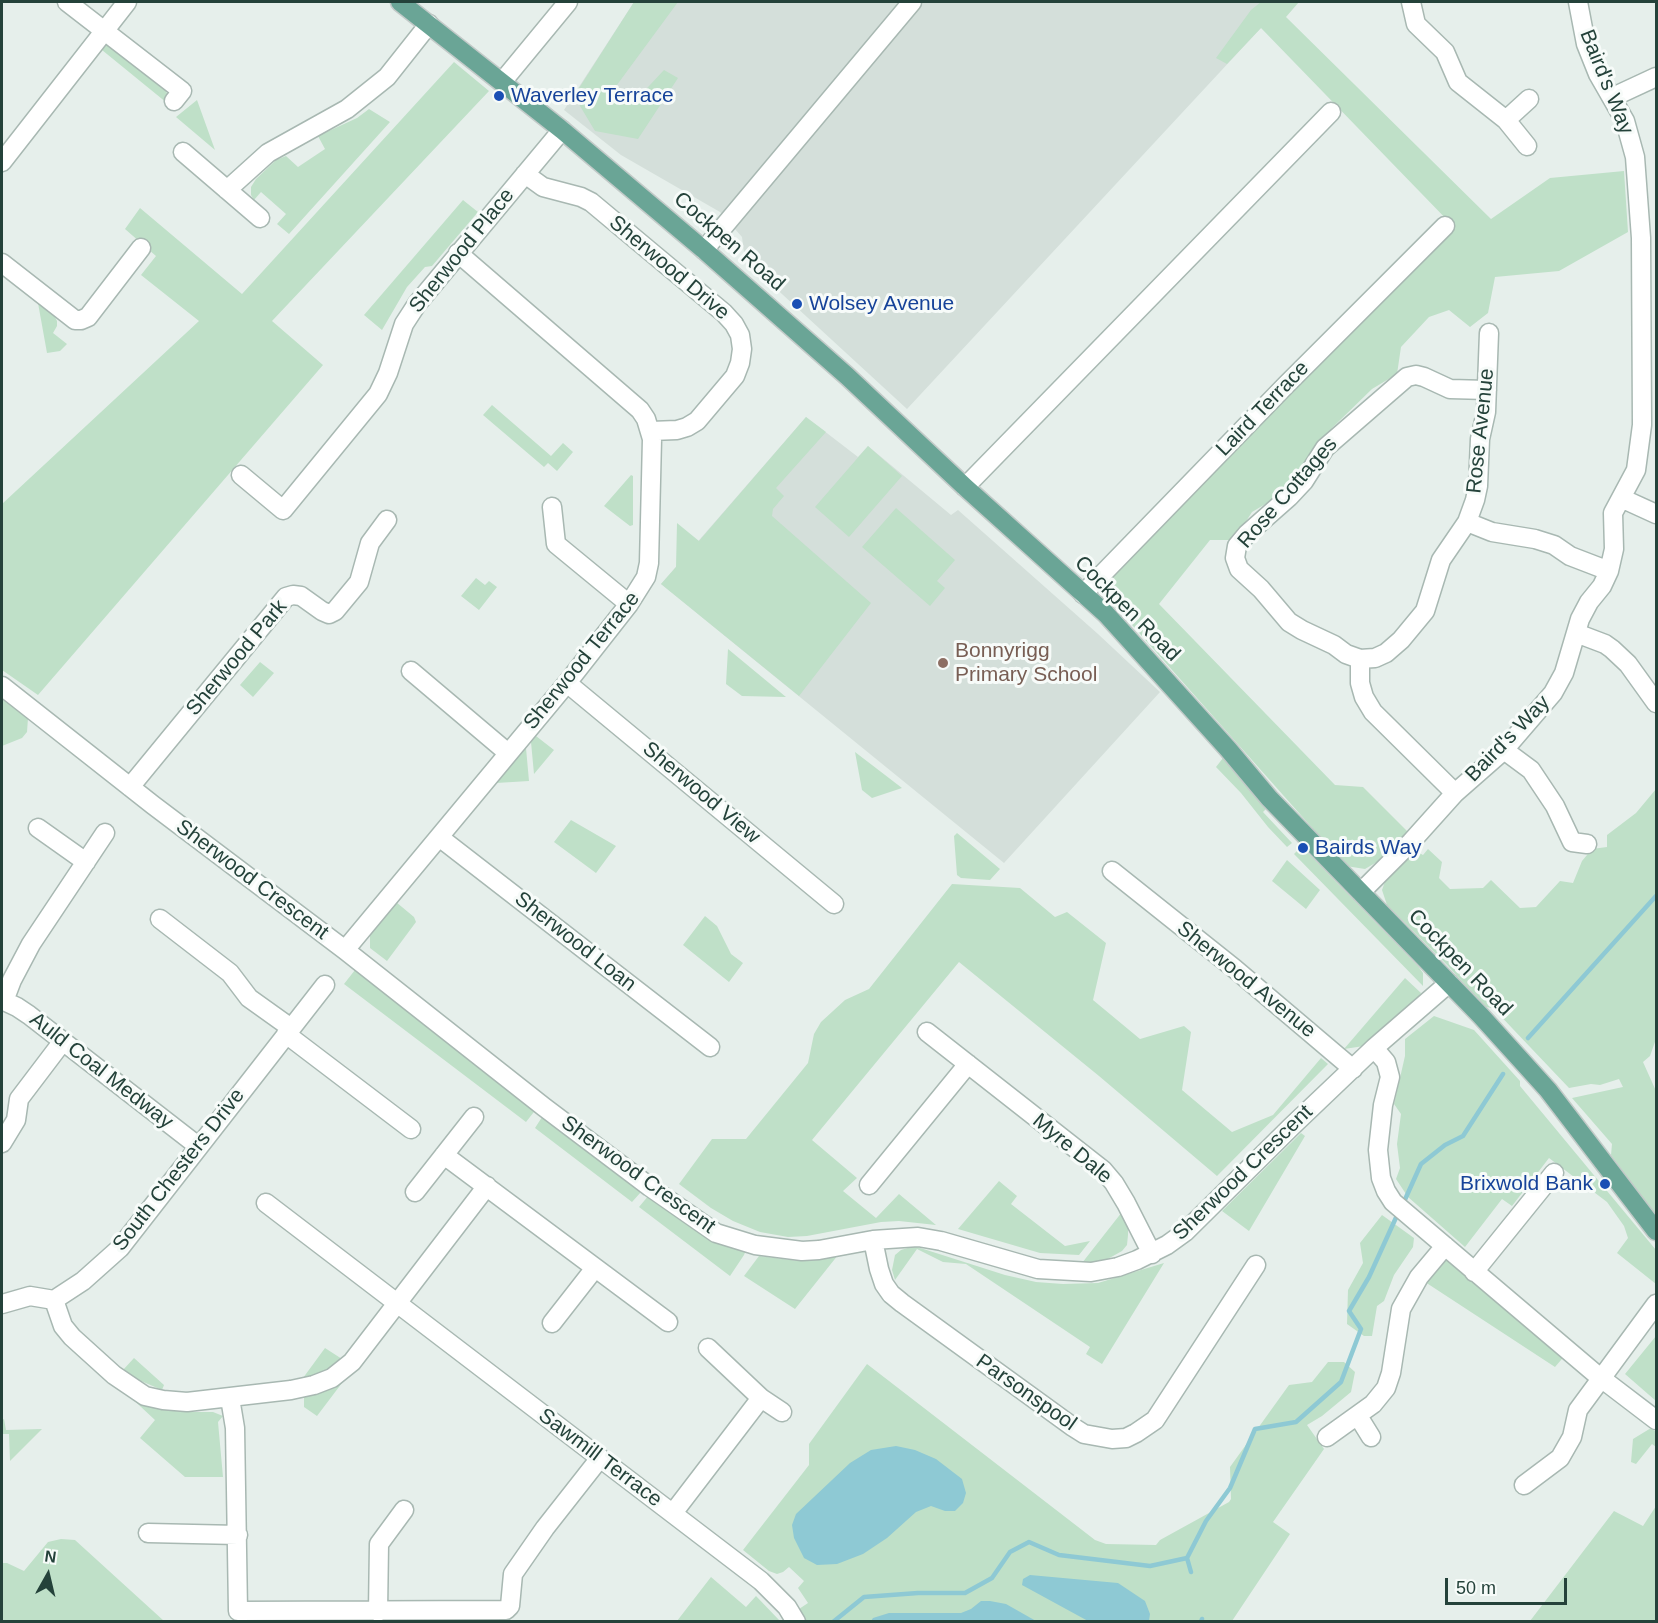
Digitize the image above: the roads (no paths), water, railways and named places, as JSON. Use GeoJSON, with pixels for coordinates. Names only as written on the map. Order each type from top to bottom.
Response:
{"type":"FeatureCollection","features":[{"type":"Feature","properties":{"kind":"main road","name":"Cockpen Road"},"geometry":{"type":"LineString","coordinates":[[400,2],[562,130],[704,250],[847,376],[1119,628],[1269,798],[1449,983],[1548,1090],[1656,1231]]}},
{"type":"Feature","properties":{"kind":"street"},"geometry":{"type":"LineString","coordinates":[[67,2],[182,91],[174,101]]}},
{"type":"Feature","properties":{"kind":"street"},"geometry":{"type":"LineString","coordinates":[[2,162],[127,2]]}},
{"type":"Feature","properties":{"kind":"street"},"geometry":{"type":"LineString","coordinates":[[502,82],[568,2]]}},
{"type":"Feature","properties":{"kind":"street"},"geometry":{"type":"LineString","coordinates":[[704,250],[912,2]]}},
{"type":"Feature","properties":{"kind":"street"},"geometry":{"type":"LineString","coordinates":[[1411,2],[1416,24],[1445,52],[1458,82],[1506,120],[1527,146]]}},
{"type":"Feature","properties":{"kind":"street","name":"Baird's Way"},"geometry":{"type":"LineString","coordinates":[[1360,892],[1411,842],[1455,793],[1504,750],[1553,693],[1564,674],[1580,619],[1609,571],[1614,549],[1612,519],[1636,470],[1649,370],[1635,157],[1625,122],[1598,74],[1586,44],[1578,2]]}},
{"type":"Feature","properties":{"kind":"street"},"geometry":{"type":"LineString","coordinates":[[228,190],[268,153],[355,103],[387,76],[429,24]]}},
{"type":"Feature","properties":{"kind":"street"},"geometry":{"type":"LineString","coordinates":[[1613,97],[1656,77]]}},
{"type":"Feature","properties":{"kind":"street"},"geometry":{"type":"LineString","coordinates":[[1506,120],[1529,99]]}},
{"type":"Feature","properties":{"kind":"street"},"geometry":{"type":"LineString","coordinates":[[965,487],[1331,112]]}},
{"type":"Feature","properties":{"kind":"street","name":"Sherwood Place"},"geometry":{"type":"LineString","coordinates":[[240,475],[283,510],[378,394],[388,373],[404,324],[417,304],[562,130]]}},
{"type":"Feature","properties":{"kind":"street"},"geometry":{"type":"LineString","coordinates":[[183,152],[261,218]]}},
{"type":"Feature","properties":{"kind":"street","name":"Sherwood Drive"},"geometry":{"type":"LineString","coordinates":[[525,174],[543,187],[591,202],[724,313],[740,335],[742,349],[735,376],[697,421],[677,430],[651,431]]}},
{"type":"Feature","properties":{"kind":"street","name":"Laird Terrace"},"geometry":{"type":"LineString","coordinates":[[1083,594],[1445,226]]}},
{"type":"Feature","properties":{"kind":"street"},"geometry":{"type":"LineString","coordinates":[[2,263],[71,326],[87,317],[141,248]]}},
{"type":"Feature","properties":{"kind":"street"},"geometry":{"type":"LineString","coordinates":[[458,253],[640,410],[651,431]]}},
{"type":"Feature","properties":{"kind":"street","name":"Rose Avenue"},"geometry":{"type":"LineString","coordinates":[[1360,660],[1375,658],[1386,653],[1401,640],[1425,611],[1435,574],[1446,549],[1467,522],[1478,486],[1480,439],[1486,412],[1489,333]]}},
{"type":"Feature","properties":{"kind":"street","name":"Rose Cottages"},"geometry":{"type":"LineString","coordinates":[[1360,660],[1289,622],[1261,588],[1239,569],[1235,558],[1237,546],[1304,481],[1325,448],[1407,377],[1416,375],[1425,377],[1450,389],[1487,390]]}},
{"type":"Feature","properties":{"kind":"street","name":"Sherwood Terrace"},"geometry":{"type":"LineString","coordinates":[[345,950],[567,683],[629,604],[646,577],[649,563],[651,431]]}},
{"type":"Feature","properties":{"kind":"street"},"geometry":{"type":"LineString","coordinates":[[1621,498],[1656,513]]}},
{"type":"Feature","properties":{"kind":"street"},"geometry":{"type":"LineString","coordinates":[[552,507],[556,544],[629,604]]}},
{"type":"Feature","properties":{"kind":"street","name":"Sherwood Park"},"geometry":{"type":"LineString","coordinates":[[130,787],[286,597],[301,596],[322,611],[329,614],[335,611],[358,582],[370,543],[387,520]]}},
{"type":"Feature","properties":{"kind":"street"},"geometry":{"type":"LineString","coordinates":[[1467,522],[1492,532],[1535,539],[1554,545],[1570,556],[1609,571]]}},
{"type":"Feature","properties":{"kind":"street"},"geometry":{"type":"LineString","coordinates":[[1576,633],[1612,649],[1628,664],[1656,703]]}},
{"type":"Feature","properties":{"kind":"street"},"geometry":{"type":"LineString","coordinates":[[1360,660],[1364,697],[1373,711],[1455,793]]}},
{"type":"Feature","properties":{"kind":"street"},"geometry":{"type":"LineString","coordinates":[[411,671],[508,753]]}},
{"type":"Feature","properties":{"kind":"street","name":"Sherwood View"},"geometry":{"type":"LineString","coordinates":[[567,683],[834,904]]}},
{"type":"Feature","properties":{"kind":"street","name":"Sherwood Crescent"},"geometry":{"type":"LineString","coordinates":[[2,686],[244,875],[345,950],[544,1107],[650,1186],[716,1233],[755,1245],[802,1251],[873,1240],[918,1237],[1038,1269],[1091,1272],[1118,1267],[1152,1254],[1197,1221],[1374,1048],[1449,983]]}},
{"type":"Feature","properties":{"kind":"street"},"geometry":{"type":"LineString","coordinates":[[1504,750],[1531,770],[1555,806],[1572,842],[1587,844]]}},
{"type":"Feature","properties":{"kind":"street"},"geometry":{"type":"LineString","coordinates":[[38,828],[86,862]]}},
{"type":"Feature","properties":{"kind":"street"},"geometry":{"type":"LineString","coordinates":[[3,1001],[31,944],[105,832]]}},
{"type":"Feature","properties":{"kind":"street","name":"Sherwood Loan"},"geometry":{"type":"LineString","coordinates":[[439,837],[710,1047]]}},
{"type":"Feature","properties":{"kind":"street","name":"Sherwood Avenue"},"geometry":{"type":"LineString","coordinates":[[1112,871],[1135,896],[1235,969],[1353,1069]]}},
{"type":"Feature","properties":{"kind":"street"},"geometry":{"type":"LineString","coordinates":[[160,919],[230,973],[249,998],[288,1031],[411,1129]]}},
{"type":"Feature","properties":{"kind":"street","name":"South Chesters Drive"},"geometry":{"type":"LineString","coordinates":[[54,1300],[83,1281],[120,1248],[325,985]]}},
{"type":"Feature","properties":{"kind":"street","name":"Auld Coal Medway"},"geometry":{"type":"LineString","coordinates":[[3,1001],[17,1007],[63,1041],[198,1146]]}},
{"type":"Feature","properties":{"kind":"street","name":"Myre Dale"},"geometry":{"type":"LineString","coordinates":[[927,1032],[1103,1170],[1126,1203],[1152,1254]]}},
{"type":"Feature","properties":{"kind":"street"},"geometry":{"type":"LineString","coordinates":[[2,1143],[16,1120],[19,1099],[63,1041]]}},
{"type":"Feature","properties":{"kind":"street"},"geometry":{"type":"LineString","coordinates":[[1374,1048],[1386,1062],[1390,1077],[1383,1105],[1378,1150],[1381,1178],[1394,1202],[1601,1379],[1656,1420]]}},
{"type":"Feature","properties":{"kind":"street"},"geometry":{"type":"LineString","coordinates":[[869,1185],[968,1064]]}},
{"type":"Feature","properties":{"kind":"street"},"geometry":{"type":"LineString","coordinates":[[415,1192],[474,1117]]}},
{"type":"Feature","properties":{"kind":"street"},"geometry":{"type":"LineString","coordinates":[[444,1155],[668,1322]]}},
{"type":"Feature","properties":{"kind":"street"},"geometry":{"type":"LineString","coordinates":[[1474,1272],[1554,1173]]}},
{"type":"Feature","properties":{"kind":"street"},"geometry":{"type":"LineString","coordinates":[[2,1304],[30,1296],[54,1300],[63,1326],[72,1337],[114,1375],[145,1395],[163,1400],[187,1402],[230,1398],[314,1385],[332,1378],[352,1362],[487,1186]]}},
{"type":"Feature","properties":{"kind":"street","name":"Sawmill Terrace"},"geometry":{"type":"LineString","coordinates":[[266,1203],[761,1581],[777,1595],[796,1622]]}},
{"type":"Feature","properties":{"kind":"street","name":"Parsonspool"},"geometry":{"type":"LineString","coordinates":[[873,1240],[884,1284],[902,1304],[1084,1434],[1112,1439],[1126,1438],[1155,1420],[1256,1265]]}},
{"type":"Feature","properties":{"kind":"street"},"geometry":{"type":"LineString","coordinates":[[1327,1437],[1373,1404],[1386,1388],[1391,1373],[1401,1309],[1419,1277],[1445,1246]]}},
{"type":"Feature","properties":{"kind":"street"},"geometry":{"type":"LineString","coordinates":[[552,1323],[595,1268]]}},
{"type":"Feature","properties":{"kind":"street"},"geometry":{"type":"LineString","coordinates":[[1524,1485],[1560,1458],[1572,1437],[1578,1410],[1656,1304]]}},
{"type":"Feature","properties":{"kind":"street"},"geometry":{"type":"LineString","coordinates":[[708,1348],[761,1398],[782,1412]]}},
{"type":"Feature","properties":{"kind":"street"},"geometry":{"type":"LineString","coordinates":[[230,1398],[235,1428],[238,1611],[506,1610],[510,1606],[513,1574],[545,1528],[600,1458]]}},
{"type":"Feature","properties":{"kind":"street"},"geometry":{"type":"LineString","coordinates":[[673,1513],[761,1398]]}},
{"type":"Feature","properties":{"kind":"street"},"geometry":{"type":"LineString","coordinates":[[1358,1416],[1371,1437]]}},
{"type":"Feature","properties":{"kind":"street"},"geometry":{"type":"LineString","coordinates":[[378,1612],[379,1544],[404,1510]]}},
{"type":"Feature","properties":{"kind":"street"},"geometry":{"type":"LineString","coordinates":[[148,1533],[238,1535]]}},
{"type":"Feature","properties":{"kind":"water"},"geometry":{"type":"Polygon","coordinates":[[[896,1446],[915,1450],[936,1459],[962,1479],[966,1493],[963,1503],[955,1511],[945,1511],[931,1506],[916,1512],[887,1538],[863,1554],[837,1564],[817,1565],[804,1558],[794,1538],[792,1525],[796,1514],[850,1463],[871,1450],[896,1446]]]}},
{"type":"Feature","properties":{"kind":"water"},"geometry":{"type":"Polygon","coordinates":[[[1030,1575],[1118,1583],[1145,1601],[1150,1614],[1149,1621],[1088,1621],[1022,1585],[1023,1579],[1030,1575]]]}},
{"type":"Feature","properties":{"kind":"water"},"geometry":{"type":"Polygon","coordinates":[[[981,1601],[1006,1604],[1036,1621],[871,1621],[873,1618],[889,1613],[961,1613],[981,1601]]]}},
{"type":"Feature","properties":{"kind":"waterway"},"geometry":{"type":"LineString","coordinates":[[1528,1038],[1656,896]]}},
{"type":"Feature","properties":{"kind":"waterway"},"geometry":{"type":"LineString","coordinates":[[1403,1204],[1421,1164],[1445,1145],[1463,1136],[1503,1074]]}},
{"type":"Feature","properties":{"kind":"waterway"},"geometry":{"type":"LineString","coordinates":[[833,1622],[864,1597],[918,1593],[965,1593],[992,1578],[1010,1552],[1029,1542],[1059,1555],[1150,1566],[1187,1558],[1206,1521],[1230,1488],[1255,1429],[1296,1422],[1341,1382],[1361,1329],[1349,1311],[1369,1277],[1399,1211]]}},
{"type":"Feature","properties":{"kind":"waterway"},"geometry":{"type":"LineString","coordinates":[[1187,1558],[1191,1572]]}},
{"type":"Feature","properties":{"kind":"place","name":"Waverley Terrace"},"geometry":{"type":"Point","coordinates":[499,96]}},
{"type":"Feature","properties":{"kind":"place","name":"Wolsey Avenue"},"geometry":{"type":"Point","coordinates":[797,304]}},
{"type":"Feature","properties":{"kind":"place","name":"Bonnyrigg Primary School"},"geometry":{"type":"Point","coordinates":[943,663]}},
{"type":"Feature","properties":{"kind":"place","name":"Bairds Way"},"geometry":{"type":"Point","coordinates":[1303,848]}},
{"type":"Feature","properties":{"kind":"place","name":"Brixwold Bank"},"geometry":{"type":"Point","coordinates":[1605,1184]}}]}
